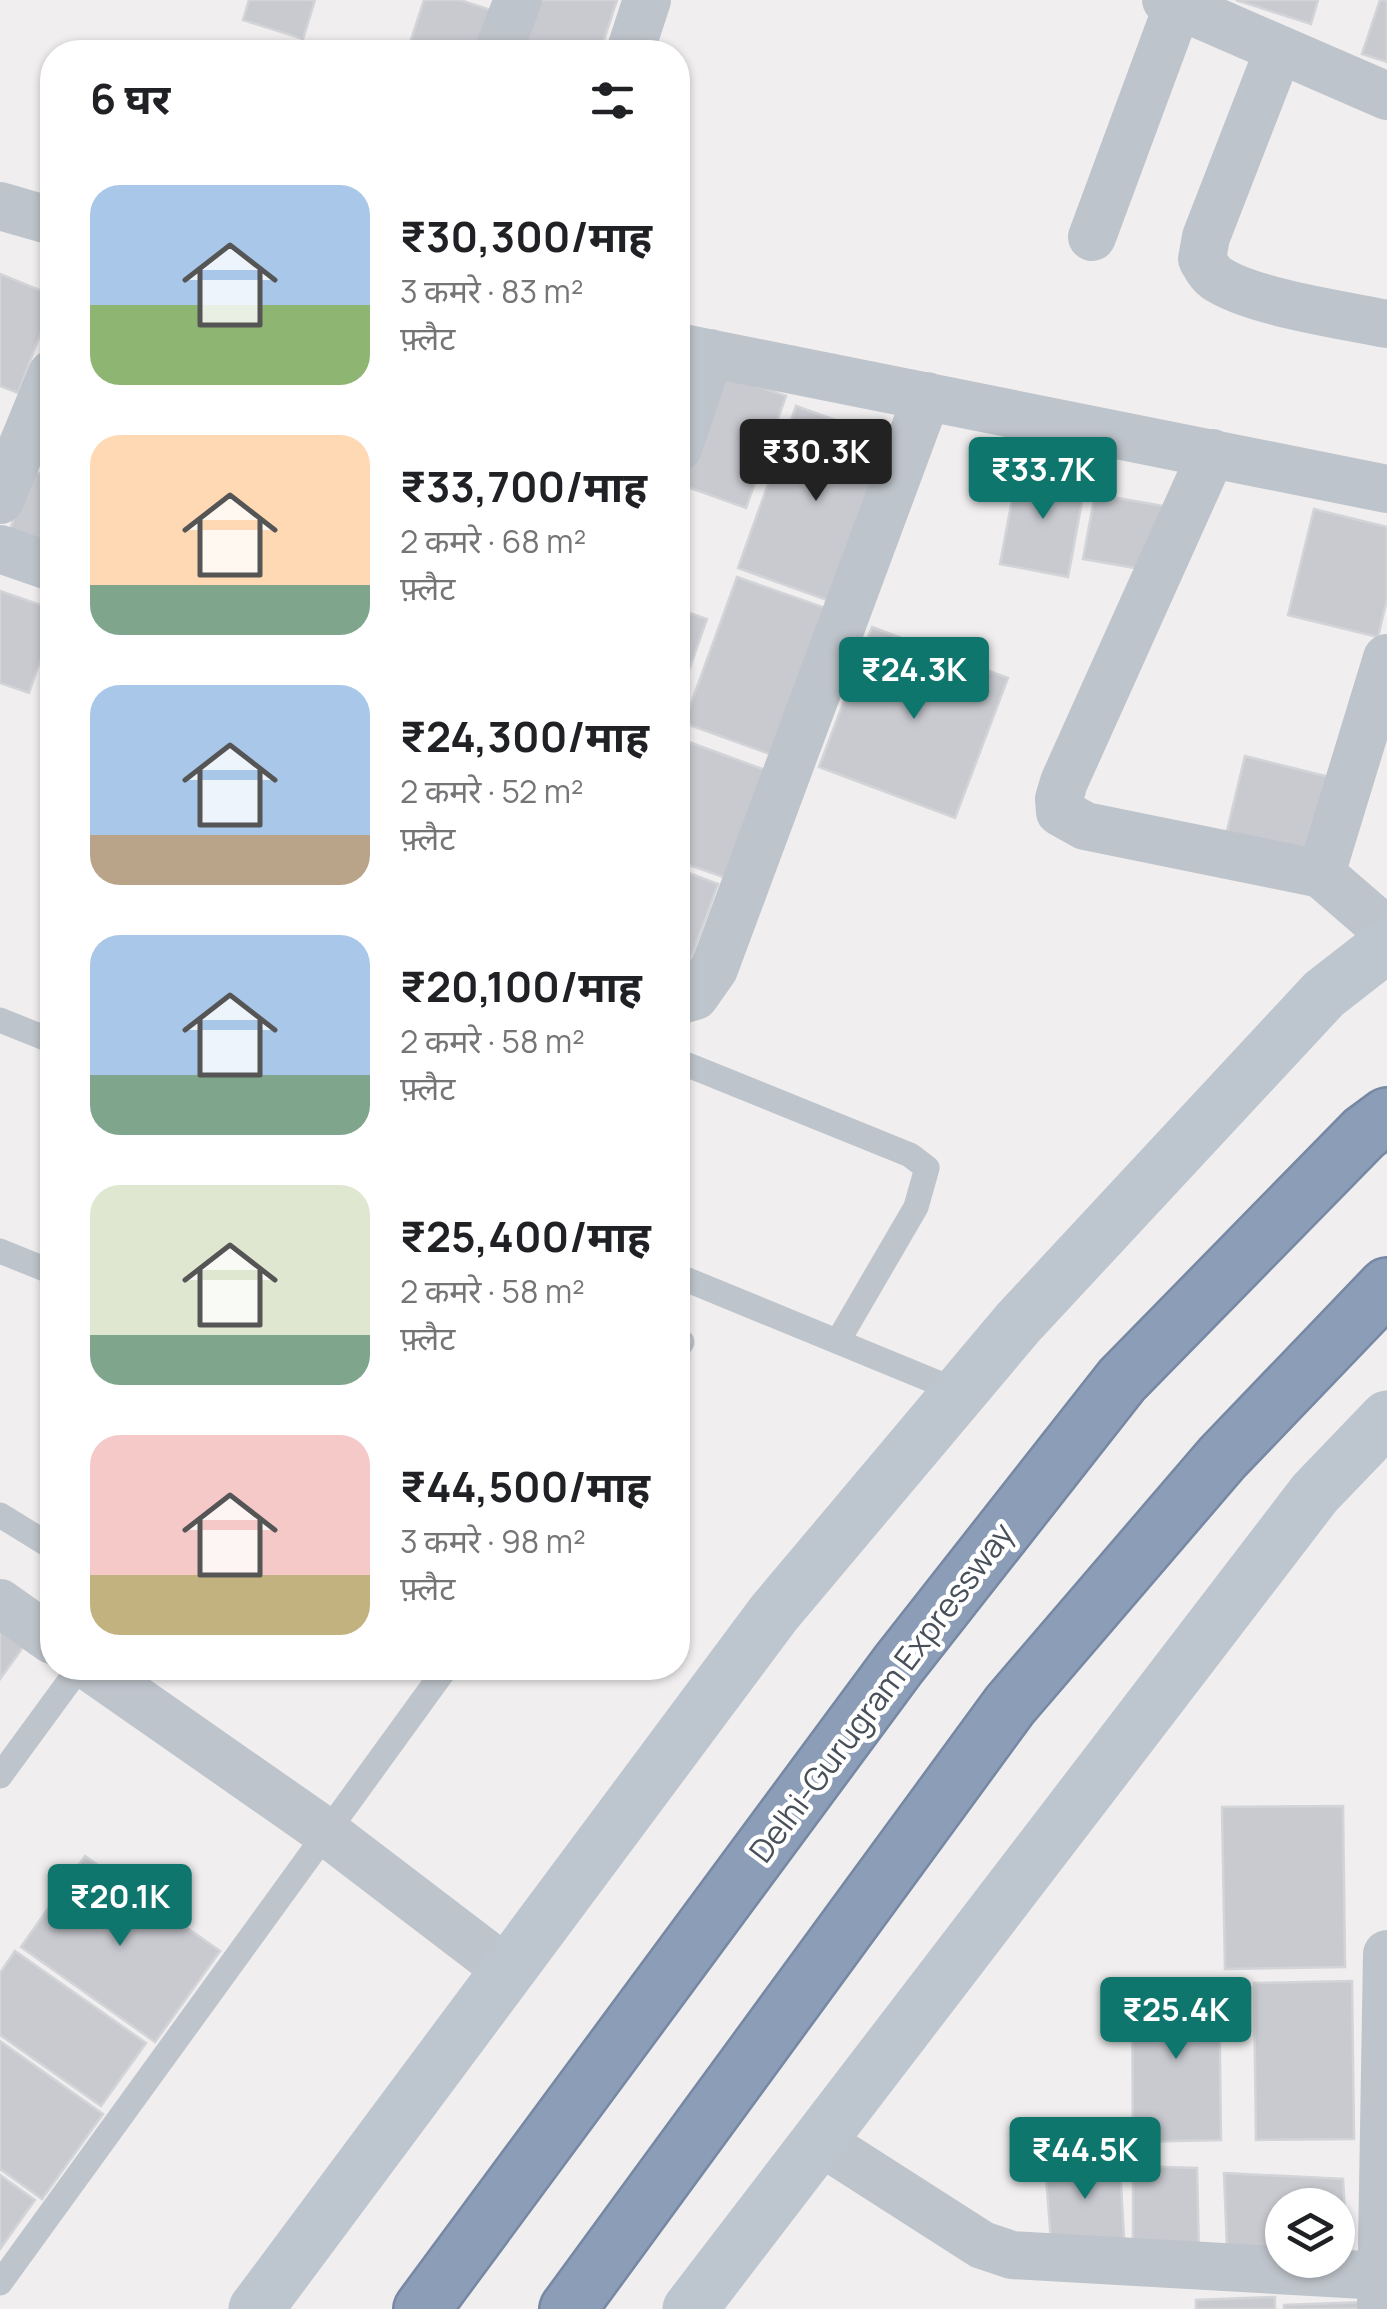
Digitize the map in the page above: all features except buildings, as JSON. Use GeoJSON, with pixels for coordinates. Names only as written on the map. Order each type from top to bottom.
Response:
{"type":"FeatureCollection","features":[{"type":"Feature","properties":{"kind":"highway","name":"Delhi-Gurugram Expressway"},"geometry":{"type":"LineString","coordinates":[[422,2309],[898,1665],[1122,1380],[1364,1134],[1387,1116]]}},
{"type":"Feature","properties":{"kind":"highway"},"geometry":{"type":"LineString","coordinates":[[568,2309],[1010,1706],[1222,1458],[1387,1286]]}},
{"type":"Feature","properties":{"kind":"main road"},"geometry":{"type":"LineString","coordinates":[[256,2309],[774,1613],[1018,1324],[1324,994],[1387,945]]}},
{"type":"Feature","properties":{"kind":"main road"},"geometry":{"type":"LineString","coordinates":[[690,2309],[1315,1493],[1387,1418]]}},
{"type":"Feature","properties":{"kind":"street"},"geometry":{"type":"LineString","coordinates":[[503,40],[518,0]]}},
{"type":"Feature","properties":{"kind":"street"},"geometry":{"type":"LineString","coordinates":[[634,40],[647,0]]}},
{"type":"Feature","properties":{"kind":"street"},"geometry":{"type":"LineString","coordinates":[[1092,237],[1172,2],[1387,96]]}},
{"type":"Feature","properties":{"kind":"street"},"geometry":{"type":"LineString","coordinates":[[1279,49],[1206,237],[1202,259],[1211,275],[1227,284],[1282,302],[1387,324]]}},
{"type":"Feature","properties":{"kind":"street"},"geometry":{"type":"LineString","coordinates":[[0,206],[40,218]]}},
{"type":"Feature","properties":{"kind":"street"},"geometry":{"type":"LineString","coordinates":[[694,350],[1387,489]]}},
{"type":"Feature","properties":{"kind":"street"},"geometry":{"type":"LineString","coordinates":[[690,997],[714,969],[927,396]]}},
{"type":"Feature","properties":{"kind":"street"},"geometry":{"type":"LineString","coordinates":[[0,500],[40,403]]}},
{"type":"Feature","properties":{"kind":"street"},"geometry":{"type":"LineString","coordinates":[[1212,454],[1064,782],[1058,798],[1060,812],[1085,826],[1321,874],[1387,932]]}},
{"type":"Feature","properties":{"kind":"street"},"geometry":{"type":"LineString","coordinates":[[0,549],[40,562]]}},
{"type":"Feature","properties":{"kind":"street"},"geometry":{"type":"LineString","coordinates":[[1321,874],[1387,658]]}},
{"type":"Feature","properties":{"kind":"street"},"geometry":{"type":"LineString","coordinates":[[0,1604],[40,1632]]}},
{"type":"Feature","properties":{"kind":"street"},"geometry":{"type":"LineString","coordinates":[[108,1680],[326,1832],[508,1970]]}},
{"type":"Feature","properties":{"kind":"street"},"geometry":{"type":"LineString","coordinates":[[818,2140],[982,2245],[1012,2254],[1382,2292],[1387,1954]]}},
{"type":"Feature","properties":{"kind":"lane"},"geometry":{"type":"LineString","coordinates":[[0,1020],[40,1037]]}},
{"type":"Feature","properties":{"kind":"lane"},"geometry":{"type":"LineString","coordinates":[[690,1067],[910,1155],[928,1168],[916,1207],[838,1341]]}},
{"type":"Feature","properties":{"kind":"lane"},"geometry":{"type":"LineString","coordinates":[[0,1251],[40,1267]]}},
{"type":"Feature","properties":{"kind":"lane"},"geometry":{"type":"LineString","coordinates":[[690,1281],[960,1392]]}},
{"type":"Feature","properties":{"kind":"lane"},"geometry":{"type":"LineString","coordinates":[[0,1515],[40,1540]]}},
{"type":"Feature","properties":{"kind":"lane"},"geometry":{"type":"LineString","coordinates":[[0,1776],[70,1680]]}},
{"type":"Feature","properties":{"kind":"lane"},"geometry":{"type":"LineString","coordinates":[[0,2283],[437,1680]]}}]}
